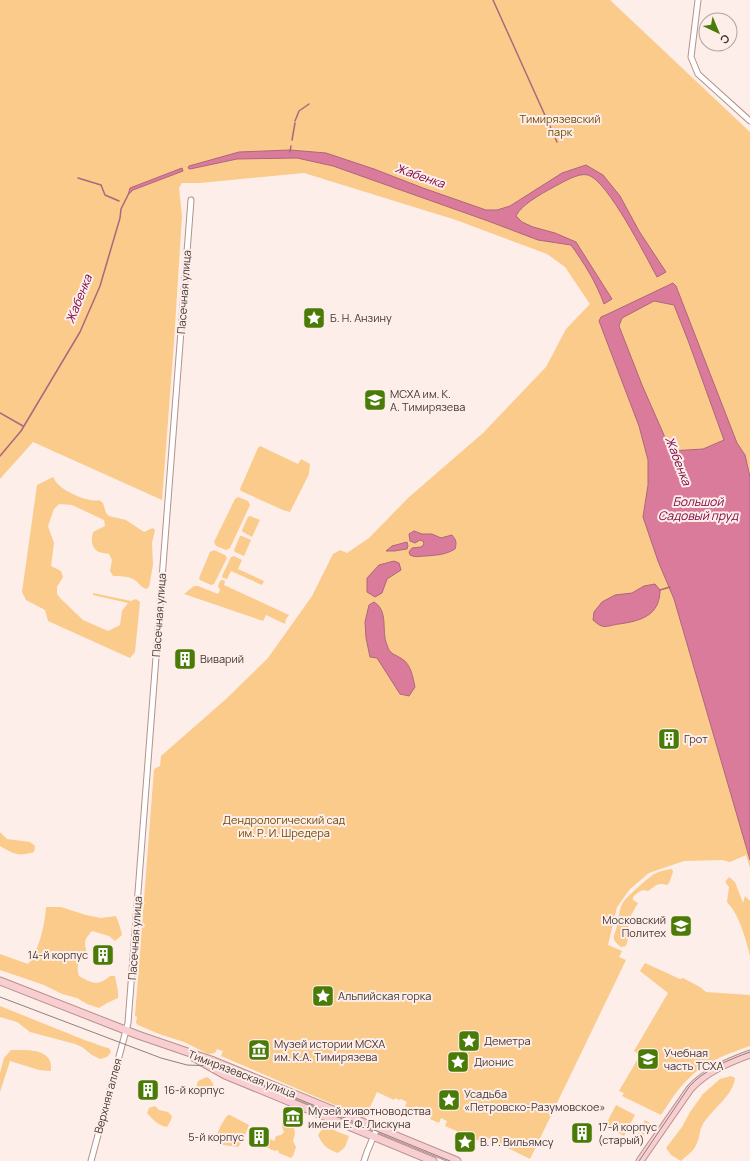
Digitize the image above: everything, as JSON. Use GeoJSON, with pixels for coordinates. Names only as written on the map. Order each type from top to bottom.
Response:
{"type":"FeatureCollection","features":[{"type":"Feature","properties":{"kind":"main road","name":"Тимирязевская улица"},"geometry":{"type":"LineString","coordinates":[[0,981],[183,1051],[211,1060],[457,1161]]}},
{"type":"Feature","properties":{"kind":"main road","name":"Тимирязевская улица"},"geometry":{"type":"LineString","coordinates":[[183,1051],[225,1076],[433,1161]]}},
{"type":"Feature","properties":{"kind":"main road"},"geometry":{"type":"LineString","coordinates":[[640,1161],[696,1082],[727,1063],[750,1054]]}},
{"type":"Feature","properties":{"kind":"street"},"geometry":{"type":"LineString","coordinates":[[698,0],[691,57],[698,74],[750,121]]}},
{"type":"Feature","properties":{"kind":"street","name":"Пасечная улица"},"geometry":{"type":"LineString","coordinates":[[127,1030],[191,200]]}},
{"type":"Feature","properties":{"kind":"street","name":"Верхняя аллея"},"geometry":{"type":"LineString","coordinates":[[90,1161],[127,1030]]}},
{"type":"Feature","properties":{"kind":"street"},"geometry":{"type":"LineString","coordinates":[[364,1161],[377,1128]]}},
{"type":"Feature","properties":{"kind":"green space","name":"МСХА им. К. А. Тимирязева"},"geometry":{"type":"Polygon","coordinates":[[[0,0],[610,0],[750,132],[750,868],[746,855],[730,862],[722,860],[684,861],[649,873],[630,889],[617,907],[608,945],[622,951],[619,957],[626,960],[530,1159],[488,1138],[485,1142],[491,1146],[445,1126],[447,1121],[441,1118],[439,1123],[430,1119],[432,1114],[416,1106],[414,1110],[405,1106],[407,1102],[401,1099],[399,1100],[395,1098],[394,1100],[377,1092],[365,1118],[221,1056],[223,1051],[217,1049],[215,1053],[208,1054],[184,1042],[138,1025],[136,1023],[137,1017],[135,1016],[154,769],[160,766],[161,756],[226,699],[268,658],[312,596],[333,554],[340,550],[347,553],[369,538],[408,498],[483,433],[546,367],[566,329],[590,304],[565,267],[547,254],[456,220],[304,173],[200,183],[182,183],[179,188],[182,216],[162,500],[33,442],[0,479],[0,0]]]}},
{"type":"Feature","properties":{"kind":"green space"},"geometry":{"type":"Polygon","coordinates":[[[260,446],[298,464],[301,459],[310,464],[309,474],[290,512],[241,491],[240,489],[260,446]]]}},
{"type":"Feature","properties":{"kind":"green space"},"geometry":{"type":"Polygon","coordinates":[[[53,477],[62,488],[72,494],[90,500],[99,500],[103,503],[106,513],[109,516],[126,520],[144,532],[153,528],[155,530],[152,543],[153,565],[149,587],[146,589],[131,578],[113,576],[110,571],[112,560],[109,554],[99,552],[94,548],[92,540],[93,532],[105,526],[104,520],[72,505],[59,504],[54,509],[48,526],[54,543],[51,566],[61,571],[63,577],[57,587],[57,594],[83,620],[108,631],[120,625],[122,611],[128,603],[93,595],[93,593],[131,601],[136,599],[140,602],[135,652],[130,658],[48,621],[45,610],[26,600],[22,592],[37,485],[53,477]]]}},
{"type":"Feature","properties":{"kind":"green space"},"geometry":{"type":"Polygon","coordinates":[[[238,497],[248,501],[250,505],[230,548],[226,550],[216,546],[214,542],[235,499],[238,497]]]}},
{"type":"Feature","properties":{"kind":"green space"},"geometry":{"type":"Polygon","coordinates":[[[250,516],[260,520],[252,537],[242,530],[248,517],[250,516]]]}},
{"type":"Feature","properties":{"kind":"green space"},"geometry":{"type":"Polygon","coordinates":[[[240,536],[251,540],[244,556],[235,552],[234,550],[240,536]]]}},
{"type":"Feature","properties":{"kind":"green space"},"geometry":{"type":"Polygon","coordinates":[[[214,550],[225,555],[227,558],[214,584],[211,585],[200,580],[199,578],[210,552],[214,550]]]}},
{"type":"Feature","properties":{"kind":"green space"},"geometry":{"type":"Polygon","coordinates":[[[234,556],[242,560],[238,569],[264,581],[262,585],[231,571],[227,579],[223,578],[222,576],[231,557],[234,556]]]}},
{"type":"Feature","properties":{"kind":"green space"},"geometry":{"type":"Polygon","coordinates":[[[222,580],[225,581],[224,585],[289,615],[285,624],[266,615],[263,621],[184,594],[194,586],[198,586],[218,594],[220,590],[218,586],[222,580]]]}},
{"type":"Feature","properties":{"kind":"green space"},"geometry":{"type":"Polygon","coordinates":[[[0,832],[7,839],[30,842],[35,846],[34,852],[16,854],[0,846],[0,832]]]}},
{"type":"Feature","properties":{"kind":"green space"},"geometry":{"type":"Polygon","coordinates":[[[672,869],[673,872],[667,885],[659,884],[648,891],[640,891],[633,897],[633,900],[638,903],[628,923],[629,935],[626,946],[621,947],[615,941],[614,937],[622,904],[654,874],[672,869]]]}},
{"type":"Feature","properties":{"kind":"green space"},"geometry":{"type":"Polygon","coordinates":[[[729,877],[735,882],[743,903],[745,896],[750,901],[750,956],[739,920],[727,902],[729,887],[725,882],[729,877]]]}},
{"type":"Feature","properties":{"kind":"green space"},"geometry":{"type":"Polygon","coordinates":[[[46,907],[61,907],[101,918],[116,916],[122,935],[115,941],[109,936],[92,931],[85,942],[88,956],[80,962],[78,969],[79,976],[95,983],[99,983],[110,976],[115,976],[118,998],[99,1008],[87,1004],[77,998],[62,994],[44,985],[0,970],[0,954],[28,964],[32,959],[41,937],[46,907]]]}},
{"type":"Feature","properties":{"kind":"green space"},"geometry":{"type":"Polygon","coordinates":[[[645,963],[680,979],[683,978],[706,992],[750,995],[750,1046],[716,1059],[701,1068],[680,1088],[661,1115],[622,1096],[624,1093],[619,1091],[640,1055],[634,1051],[668,993],[640,971],[645,963]]]}},
{"type":"Feature","properties":{"kind":"green space"},"geometry":{"type":"Polygon","coordinates":[[[0,1006],[87,1041],[109,1048],[111,1052],[107,1057],[100,1059],[75,1044],[30,1032],[17,1022],[0,1017],[0,1006]]]}},
{"type":"Feature","properties":{"kind":"green space"},"geometry":{"type":"Polygon","coordinates":[[[11,1050],[27,1050],[43,1054],[50,1061],[51,1071],[39,1070],[10,1061],[0,1092],[0,1073],[4,1058],[11,1050]]]}},
{"type":"Feature","properties":{"kind":"green space"},"geometry":{"type":"Polygon","coordinates":[[[731,1076],[735,1078],[730,1091],[703,1124],[694,1149],[681,1161],[671,1155],[666,1148],[682,1127],[690,1112],[703,1094],[720,1079],[731,1076]]]}},
{"type":"Feature","properties":{"kind":"green space"},"geometry":{"type":"Polygon","coordinates":[[[207,1077],[214,1085],[205,1088],[196,1087],[198,1081],[207,1077]]]}},
{"type":"Feature","properties":{"kind":"green space"},"geometry":{"type":"Polygon","coordinates":[[[616,1105],[635,1115],[624,1136],[605,1126],[616,1105]]]}},
{"type":"Feature","properties":{"kind":"green space"},"geometry":{"type":"Polygon","coordinates":[[[155,1106],[159,1110],[168,1112],[172,1116],[167,1127],[158,1124],[147,1113],[149,1108],[155,1106]]]}},
{"type":"Feature","properties":{"kind":"green space"},"geometry":{"type":"Polygon","coordinates":[[[228,1115],[249,1125],[243,1140],[238,1147],[223,1145],[216,1141],[220,1127],[228,1115]]]}},
{"type":"Feature","properties":{"kind":"green space"},"geometry":{"type":"Polygon","coordinates":[[[645,1120],[650,1123],[639,1144],[634,1142],[645,1120]]]}},
{"type":"Feature","properties":{"kind":"green space"},"geometry":{"type":"Polygon","coordinates":[[[284,1121],[290,1122],[294,1127],[295,1134],[293,1141],[296,1147],[291,1158],[279,1153],[278,1150],[275,1151],[270,1149],[264,1144],[265,1140],[270,1139],[274,1141],[276,1136],[281,1135],[284,1132],[282,1126],[284,1121]]]}},
{"type":"Feature","properties":{"kind":"green space"},"geometry":{"type":"Polygon","coordinates":[[[328,1127],[349,1136],[345,1147],[338,1153],[326,1147],[318,1135],[323,1128],[328,1127]]]}},
{"type":"Feature","properties":{"kind":"water"},"geometry":{"type":"Polygon","coordinates":[[[290,150],[326,153],[486,210],[497,210],[510,206],[562,173],[586,165],[603,175],[620,196],[639,231],[666,272],[657,277],[616,205],[596,180],[588,175],[579,175],[548,190],[522,208],[516,216],[522,222],[533,227],[555,233],[576,242],[612,299],[604,304],[589,273],[571,245],[538,240],[333,166],[297,158],[237,159],[190,169],[188,168],[189,166],[239,152],[290,150]]]}},
{"type":"Feature","properties":{"kind":"water"},"geometry":{"type":"Polygon","coordinates":[[[182,168],[183,171],[133,190],[128,195],[130,188],[182,168]]]}},
{"type":"Feature","properties":{"kind":"water","name":"Большой Садовый пруд"},"geometry":{"type":"Polygon","coordinates":[[[673,283],[676,286],[737,443],[745,455],[750,477],[750,860],[674,599],[658,561],[643,517],[648,485],[648,460],[639,426],[599,321],[601,317],[673,283]],[[654,301],[622,318],[619,326],[642,385],[671,451],[703,449],[724,440],[674,305],[654,301]]]}},
{"type":"Feature","properties":{"kind":"water"},"geometry":{"type":"Polygon","coordinates":[[[414,531],[422,534],[432,534],[441,538],[452,535],[456,541],[455,549],[437,555],[412,556],[409,552],[412,548],[421,547],[424,544],[423,541],[420,540],[415,543],[410,541],[409,534],[414,531]]]}},
{"type":"Feature","properties":{"kind":"water"},"geometry":{"type":"Polygon","coordinates":[[[407,542],[407,549],[386,551],[392,546],[407,542]]]}},
{"type":"Feature","properties":{"kind":"water"},"geometry":{"type":"Polygon","coordinates":[[[394,561],[399,563],[401,570],[387,579],[382,593],[375,597],[367,592],[367,578],[379,565],[394,561]]]}},
{"type":"Feature","properties":{"kind":"water"},"geometry":{"type":"Polygon","coordinates":[[[655,584],[660,590],[659,599],[657,606],[647,616],[634,621],[605,626],[600,625],[593,620],[594,612],[602,602],[615,595],[632,593],[644,586],[655,584]]]}},
{"type":"Feature","properties":{"kind":"water"},"geometry":{"type":"Polygon","coordinates":[[[374,602],[382,611],[385,640],[388,648],[391,653],[408,664],[411,672],[415,687],[409,696],[400,694],[377,658],[370,657],[366,638],[365,622],[369,605],[374,602]]]}},
{"type":"Feature","properties":{"kind":"waterway"},"geometry":{"type":"LineString","coordinates":[[493,0],[557,142]]}},
{"type":"Feature","properties":{"kind":"waterway"},"geometry":{"type":"LineString","coordinates":[[295,121],[299,111],[309,104]]}},
{"type":"Feature","properties":{"kind":"waterway"},"geometry":{"type":"LineString","coordinates":[[292,140],[295,123]]}},
{"type":"Feature","properties":{"kind":"waterway"},"geometry":{"type":"LineString","coordinates":[[290,152],[291,146]]}},
{"type":"Feature","properties":{"kind":"waterway"},"geometry":{"type":"LineString","coordinates":[[78,178],[101,185],[105,195],[119,201]]}},
{"type":"Feature","properties":{"kind":"waterway","name":"Жабенка"},"geometry":{"type":"LineString","coordinates":[[0,456],[21,431],[80,332],[100,286],[120,218],[121,209],[128,195]]}},
{"type":"Feature","properties":{"kind":"waterway"},"geometry":{"type":"LineString","coordinates":[[0,413],[23,426]]}},
{"type":"Feature","properties":{"kind":"waterway"},"geometry":{"type":"LineString","coordinates":[[660,590],[670,587]]}},
{"type":"Feature","properties":{"kind":"tram line"},"geometry":{"type":"LineString","coordinates":[[0,997],[161,1058],[187,1065],[214,1066],[230,1071],[450,1161]]}},
{"type":"Feature","properties":{"kind":"tram line"},"geometry":{"type":"LineString","coordinates":[[639,1161],[689,1087],[695,1081],[717,1066],[750,1052]]}},
{"type":"Feature","properties":{"kind":"place","name":"Б. Н. Анзину"},"geometry":{"type":"Point","coordinates":[314,318]}},
{"type":"Feature","properties":{"kind":"place","name":"МСХА им. К. А. Тимирязева"},"geometry":{"type":"Point","coordinates":[375,400]}},
{"type":"Feature","properties":{"kind":"place","name":"Виварий"},"geometry":{"type":"Point","coordinates":[185,659]}},
{"type":"Feature","properties":{"kind":"place","name":"Грот"},"geometry":{"type":"Point","coordinates":[669,739]}},
{"type":"Feature","properties":{"kind":"place","name":"Московский Политех"},"geometry":{"type":"Point","coordinates":[681,926]}},
{"type":"Feature","properties":{"kind":"place","name":"14-й корпус"},"geometry":{"type":"Point","coordinates":[103,955]}},
{"type":"Feature","properties":{"kind":"place","name":"Альпийская горка"},"geometry":{"type":"Point","coordinates":[323,996]}},
{"type":"Feature","properties":{"kind":"place","name":"Деметра"},"geometry":{"type":"Point","coordinates":[469,1041]}},
{"type":"Feature","properties":{"kind":"place","name":"Музей истории МСХА им. К.А. Тимирязева"},"geometry":{"type":"Point","coordinates":[259,1050]}},
{"type":"Feature","properties":{"kind":"place","name":"Учебная часть ТСХА"},"geometry":{"type":"Point","coordinates":[648,1059]}},
{"type":"Feature","properties":{"kind":"place","name":"Дионис"},"geometry":{"type":"Point","coordinates":[458,1062]}},
{"type":"Feature","properties":{"kind":"place","name":"16-й корпус"},"geometry":{"type":"Point","coordinates":[148,1090]}},
{"type":"Feature","properties":{"kind":"place","name":"Усадьба «Петровско-Разумовское»"},"geometry":{"type":"Point","coordinates":[449,1100]}},
{"type":"Feature","properties":{"kind":"place","name":"Музей животноводства имени Е. Ф. Лискуна"},"geometry":{"type":"Point","coordinates":[293,1117]}},
{"type":"Feature","properties":{"kind":"place","name":"17-й корпус (старый)"},"geometry":{"type":"Point","coordinates":[582,1133]}},
{"type":"Feature","properties":{"kind":"place","name":"5-й корпус"},"geometry":{"type":"Point","coordinates":[259,1137]}},
{"type":"Feature","properties":{"kind":"place","name":"В. Р. Вильямсу"},"geometry":{"type":"Point","coordinates":[465,1142]}},
{"type":"Feature","properties":{"kind":"park label","name":"Тимирязевский парк"},"geometry":{"type":"Point","coordinates":[560,125]}},
{"type":"Feature","properties":{"kind":"park label","name":"Дендрологический сад им. Р. И. Шредера"},"geometry":{"type":"Point","coordinates":[284,826]}}]}
